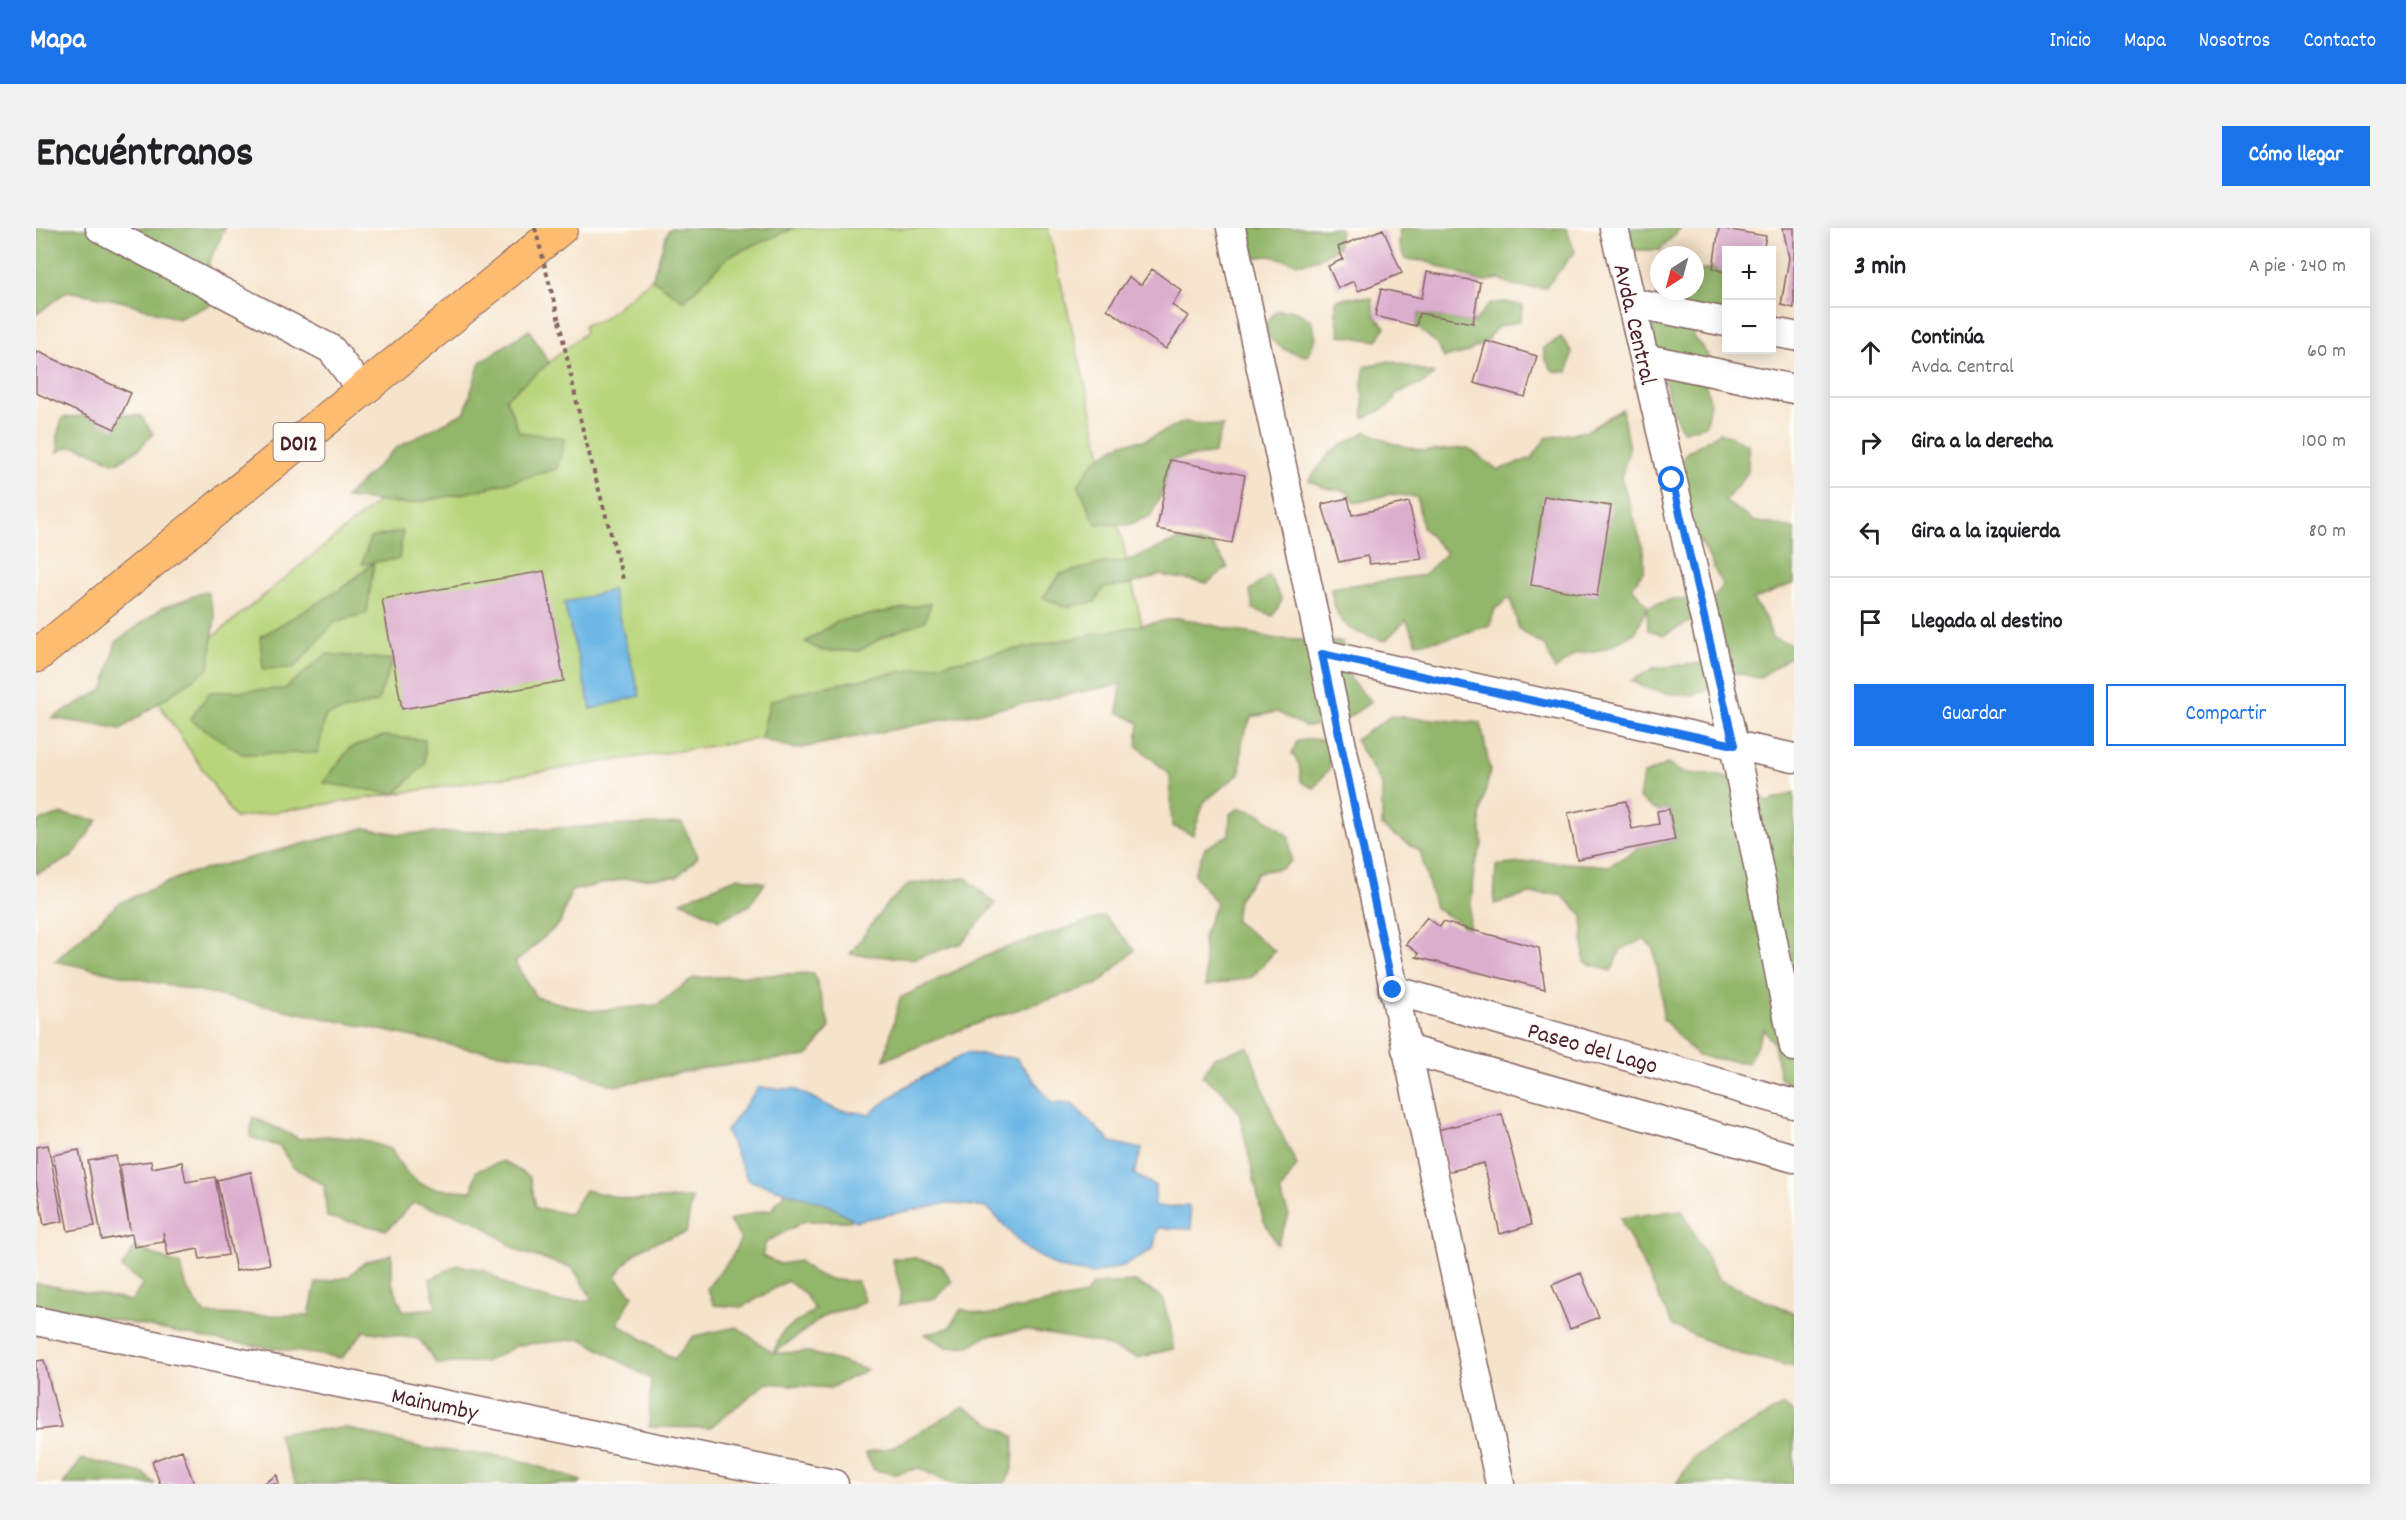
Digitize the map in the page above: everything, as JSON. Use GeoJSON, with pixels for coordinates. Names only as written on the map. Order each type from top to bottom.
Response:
{"type":"FeatureCollection","features":[{"type":"Feature","properties":{"kind":"main road","name":"D012"},"geometry":{"type":"LineString","coordinates":[[36,656],[561,228]]}},
{"type":"Feature","properties":{"kind":"street"},"geometry":{"type":"LineString","coordinates":[[100,228],[331,349],[362,390]]}},
{"type":"Feature","properties":{"kind":"street"},"geometry":{"type":"LineString","coordinates":[[1231,228],[1500,1484]]}},
{"type":"Feature","properties":{"kind":"street","name":"Avda. Central"},"geometry":{"type":"LineString","coordinates":[[1614,228],[1734,745],[1794,1047]]}},
{"type":"Feature","properties":{"kind":"street"},"geometry":{"type":"LineString","coordinates":[[1633,303],[1722,321]]}},
{"type":"Feature","properties":{"kind":"street"},"geometry":{"type":"LineString","coordinates":[[1776,333],[1794,336]]}},
{"type":"Feature","properties":{"kind":"street"},"geometry":{"type":"LineString","coordinates":[[1644,358],[1794,389]]}},
{"type":"Feature","properties":{"kind":"street"},"geometry":{"type":"LineString","coordinates":[[1322,654],[1794,758]]}},
{"type":"Feature","properties":{"kind":"street","name":"Paseo del Lago"},"geometry":{"type":"LineString","coordinates":[[1393,990],[1794,1104]]}},
{"type":"Feature","properties":{"kind":"street"},"geometry":{"type":"LineString","coordinates":[[1406,1049],[1794,1158]]}},
{"type":"Feature","properties":{"kind":"street","name":"Mainumby"},"geometry":{"type":"LineString","coordinates":[[36,1321],[834,1484]]}},
{"type":"Feature","properties":{"kind":"path"},"geometry":{"type":"LineString","coordinates":[[535,228],[560,321],[583,431],[622,579]]}},
{"type":"Feature","properties":{"kind":"green space"},"geometry":{"type":"Polygon","coordinates":[[[36,228],[225,228],[209,262],[212,304],[178,319],[121,301],[67,291],[36,315],[36,228]]]}},
{"type":"Feature","properties":{"kind":"green space"},"geometry":{"type":"Polygon","coordinates":[[[672,228],[794,228],[729,256],[684,301],[652,279],[668,230],[672,228]]]}},
{"type":"Feature","properties":{"kind":"green space"},"geometry":{"type":"Polygon","coordinates":[[[715,228],[1048,228],[1155,679],[235,818],[149,689],[585,333],[584,325],[601,320],[715,228]]]}},
{"type":"Feature","properties":{"kind":"green space"},"geometry":{"type":"Polygon","coordinates":[[[1240,228],[1340,228],[1338,247],[1319,258],[1303,263],[1270,256],[1251,260],[1240,228]]]}},
{"type":"Feature","properties":{"kind":"green space"},"geometry":{"type":"Polygon","coordinates":[[[1400,228],[1566,228],[1575,252],[1545,288],[1517,287],[1499,279],[1480,282],[1425,261],[1405,259],[1399,245],[1400,228]]]}},
{"type":"Feature","properties":{"kind":"green space"},"geometry":{"type":"Polygon","coordinates":[[[1630,228],[1681,228],[1664,246],[1650,246],[1650,250],[1632,250],[1625,241],[1630,228]]]}},
{"type":"Feature","properties":{"kind":"green space"},"geometry":{"type":"Polygon","coordinates":[[[1713,268],[1722,271],[1722,309],[1685,314],[1695,338],[1710,358],[1704,378],[1710,401],[1706,425],[1683,431],[1672,410],[1649,317],[1655,300],[1704,300],[1704,270],[1713,268]]]}},
{"type":"Feature","properties":{"kind":"green space"},"geometry":{"type":"Polygon","coordinates":[[[1354,297],[1372,298],[1375,316],[1385,327],[1377,341],[1340,335],[1336,300],[1354,297]]]}},
{"type":"Feature","properties":{"kind":"green space"},"geometry":{"type":"Polygon","coordinates":[[[1505,302],[1523,306],[1520,321],[1496,328],[1486,341],[1468,352],[1444,358],[1437,344],[1416,326],[1419,313],[1473,323],[1490,304],[1505,302]]]}},
{"type":"Feature","properties":{"kind":"green space"},"geometry":{"type":"Polygon","coordinates":[[[1293,310],[1311,320],[1316,338],[1307,356],[1293,353],[1275,343],[1264,326],[1276,311],[1293,310]]]}},
{"type":"Feature","properties":{"kind":"green space"},"geometry":{"type":"Polygon","coordinates":[[[529,330],[549,363],[506,398],[519,432],[565,438],[557,469],[476,491],[408,504],[345,498],[396,448],[465,412],[480,362],[529,330]]]}},
{"type":"Feature","properties":{"kind":"green space"},"geometry":{"type":"Polygon","coordinates":[[[1561,337],[1572,352],[1568,372],[1553,371],[1545,359],[1543,348],[1561,337]]]}},
{"type":"Feature","properties":{"kind":"green space"},"geometry":{"type":"Polygon","coordinates":[[[1390,361],[1434,374],[1424,383],[1395,394],[1394,401],[1364,418],[1362,383],[1365,366],[1390,361]]]}},
{"type":"Feature","properties":{"kind":"green space"},"geometry":{"type":"Polygon","coordinates":[[[1622,409],[1629,450],[1621,477],[1644,551],[1644,570],[1632,587],[1648,607],[1673,599],[1713,600],[1722,585],[1704,547],[1680,516],[1672,480],[1686,453],[1720,432],[1748,444],[1748,472],[1725,501],[1753,521],[1794,528],[1794,583],[1753,600],[1767,621],[1772,638],[1794,645],[1794,654],[1759,678],[1727,671],[1711,689],[1702,693],[1681,695],[1659,692],[1631,681],[1654,668],[1714,662],[1693,620],[1664,635],[1648,630],[1647,608],[1635,633],[1605,649],[1575,654],[1555,670],[1546,647],[1519,629],[1510,598],[1495,609],[1490,625],[1451,638],[1417,643],[1406,620],[1385,641],[1362,634],[1341,620],[1333,601],[1331,588],[1424,575],[1446,553],[1422,527],[1417,497],[1390,494],[1356,503],[1346,491],[1325,488],[1309,480],[1332,451],[1366,431],[1391,443],[1423,451],[1468,448],[1498,470],[1532,458],[1546,438],[1587,431],[1622,409]]]}},
{"type":"Feature","properties":{"kind":"green space"},"geometry":{"type":"Polygon","coordinates":[[[116,414],[141,416],[153,434],[139,449],[117,463],[80,448],[65,448],[58,452],[58,432],[63,417],[84,416],[101,422],[116,414]]]}},
{"type":"Feature","properties":{"kind":"green space"},"geometry":{"type":"Polygon","coordinates":[[[1184,422],[1223,426],[1214,453],[1170,460],[1166,484],[1151,516],[1128,525],[1096,524],[1078,485],[1095,460],[1122,443],[1145,440],[1184,422]]]}},
{"type":"Feature","properties":{"kind":"green space"},"geometry":{"type":"Polygon","coordinates":[[[403,531],[399,559],[374,562],[367,613],[335,622],[294,668],[263,669],[260,637],[343,588],[373,563],[362,564],[370,538],[403,531]]]}},
{"type":"Feature","properties":{"kind":"green space"},"geometry":{"type":"Polygon","coordinates":[[[1177,540],[1212,545],[1228,567],[1207,583],[1160,575],[1132,584],[1103,588],[1095,602],[1064,607],[1043,597],[1061,574],[1104,563],[1127,561],[1177,540]]]}},
{"type":"Feature","properties":{"kind":"green space"},"geometry":{"type":"Polygon","coordinates":[[[1269,576],[1282,600],[1273,616],[1253,609],[1250,590],[1269,576]]]}},
{"type":"Feature","properties":{"kind":"green space"},"geometry":{"type":"Polygon","coordinates":[[[207,591],[215,617],[209,668],[121,729],[52,718],[104,689],[116,642],[162,608],[207,591]]]}},
{"type":"Feature","properties":{"kind":"green space"},"geometry":{"type":"Polygon","coordinates":[[[931,603],[925,621],[885,636],[858,651],[822,651],[805,642],[838,621],[931,603]]]}},
{"type":"Feature","properties":{"kind":"green space"},"geometry":{"type":"Polygon","coordinates":[[[1178,618],[1277,639],[1342,642],[1351,680],[1371,702],[1337,725],[1304,726],[1277,712],[1251,717],[1242,741],[1240,773],[1204,802],[1193,835],[1172,826],[1170,775],[1137,746],[1139,723],[1118,712],[1121,684],[796,749],[761,739],[770,701],[812,689],[1178,618]]]}},
{"type":"Feature","properties":{"kind":"green space"},"geometry":{"type":"Polygon","coordinates":[[[327,654],[393,660],[377,702],[325,716],[318,753],[242,754],[190,719],[210,692],[284,689],[327,654]]]}},
{"type":"Feature","properties":{"kind":"green space"},"geometry":{"type":"Polygon","coordinates":[[[1391,716],[1481,723],[1490,771],[1480,815],[1482,845],[1474,868],[1469,929],[1435,908],[1420,851],[1382,827],[1382,784],[1355,740],[1391,716]]]}},
{"type":"Feature","properties":{"kind":"green space"},"geometry":{"type":"Polygon","coordinates":[[[383,736],[425,740],[425,764],[395,794],[323,783],[350,748],[383,736]]]}},
{"type":"Feature","properties":{"kind":"green space"},"geometry":{"type":"Polygon","coordinates":[[[1311,739],[1331,741],[1329,769],[1314,788],[1301,782],[1299,764],[1292,753],[1297,741],[1311,739]]]}},
{"type":"Feature","properties":{"kind":"green space"},"geometry":{"type":"Polygon","coordinates":[[[1667,764],[1683,773],[1715,775],[1747,782],[1768,802],[1794,792],[1794,1092],[1780,1077],[1774,1044],[1764,1029],[1748,1063],[1697,1056],[1663,1019],[1661,986],[1653,948],[1644,939],[1621,949],[1611,971],[1584,962],[1583,915],[1560,894],[1530,894],[1494,904],[1496,866],[1536,861],[1609,866],[1643,846],[1675,840],[1669,809],[1657,811],[1639,799],[1643,775],[1667,764]]]}},
{"type":"Feature","properties":{"kind":"green space"},"geometry":{"type":"Polygon","coordinates":[[[1240,808],[1260,814],[1289,837],[1291,861],[1282,868],[1258,872],[1238,899],[1235,921],[1275,951],[1252,977],[1206,986],[1203,937],[1216,903],[1194,874],[1205,848],[1229,835],[1230,814],[1240,808]]]}},
{"type":"Feature","properties":{"kind":"green space"},"geometry":{"type":"Polygon","coordinates":[[[62,814],[98,820],[72,857],[36,874],[36,822],[62,814]]]}},
{"type":"Feature","properties":{"kind":"green space"},"geometry":{"type":"Polygon","coordinates":[[[682,823],[698,856],[677,877],[623,879],[571,891],[560,923],[515,963],[536,997],[589,1011],[657,1005],[694,978],[814,973],[830,1027],[808,1056],[714,1066],[615,1086],[540,1058],[470,1049],[55,961],[119,903],[187,874],[365,828],[399,834],[682,823]]]}},
{"type":"Feature","properties":{"kind":"green space"},"geometry":{"type":"Polygon","coordinates":[[[738,877],[765,883],[749,906],[719,920],[681,901],[738,877]]]}},
{"type":"Feature","properties":{"kind":"green space"},"geometry":{"type":"Polygon","coordinates":[[[966,878],[995,904],[962,943],[913,959],[850,954],[886,905],[909,884],[966,878]]]}},
{"type":"Feature","properties":{"kind":"green space"},"geometry":{"type":"Polygon","coordinates":[[[1104,916],[1135,950],[1098,984],[991,1018],[884,1060],[900,998],[996,951],[1104,916]]]}},
{"type":"Feature","properties":{"kind":"green space"},"geometry":{"type":"Polygon","coordinates":[[[1248,1047],[1277,1125],[1297,1165],[1280,1192],[1289,1215],[1277,1245],[1263,1219],[1239,1112],[1222,1091],[1202,1076],[1214,1057],[1248,1047]]]}},
{"type":"Feature","properties":{"kind":"green space"},"geometry":{"type":"Polygon","coordinates":[[[253,1117],[300,1139],[325,1136],[360,1139],[391,1149],[407,1173],[423,1185],[432,1188],[472,1191],[476,1171],[503,1161],[530,1177],[536,1208],[570,1214],[585,1190],[631,1200],[692,1198],[686,1233],[664,1239],[637,1252],[616,1277],[633,1295],[618,1324],[674,1359],[694,1336],[737,1327],[773,1353],[783,1331],[815,1310],[804,1293],[787,1281],[743,1307],[714,1305],[707,1288],[731,1258],[741,1239],[729,1221],[772,1209],[792,1183],[860,1208],[850,1221],[805,1221],[766,1242],[762,1256],[780,1264],[799,1261],[825,1278],[857,1281],[865,1301],[852,1308],[829,1313],[774,1353],[809,1352],[867,1370],[830,1388],[767,1383],[709,1428],[649,1427],[651,1379],[582,1339],[518,1345],[485,1362],[437,1364],[419,1339],[364,1331],[342,1358],[209,1339],[36,1304],[36,1283],[132,1301],[143,1284],[122,1268],[134,1247],[180,1265],[188,1291],[205,1314],[309,1316],[316,1283],[348,1277],[365,1262],[392,1254],[392,1282],[403,1311],[436,1308],[430,1279],[458,1265],[484,1270],[515,1290],[558,1302],[593,1300],[573,1268],[521,1252],[473,1219],[413,1203],[387,1230],[327,1217],[324,1185],[292,1166],[280,1147],[250,1137],[253,1117]]]}},
{"type":"Feature","properties":{"kind":"green space"},"geometry":{"type":"Polygon","coordinates":[[[1682,1210],[1719,1280],[1794,1313],[1794,1367],[1732,1352],[1673,1326],[1620,1218],[1682,1210]]]}},
{"type":"Feature","properties":{"kind":"green space"},"geometry":{"type":"Polygon","coordinates":[[[892,1258],[915,1258],[941,1265],[952,1282],[936,1298],[899,1305],[901,1291],[892,1258]]]}},
{"type":"Feature","properties":{"kind":"green space"},"geometry":{"type":"Polygon","coordinates":[[[1135,1282],[1162,1297],[1171,1328],[1173,1349],[1137,1358],[1099,1343],[1025,1330],[986,1336],[969,1346],[947,1347],[925,1334],[949,1328],[961,1309],[985,1315],[1085,1295],[1093,1284],[1135,1282]]]}},
{"type":"Feature","properties":{"kind":"green space"},"geometry":{"type":"Polygon","coordinates":[[[1783,1406],[1794,1413],[1794,1484],[1676,1484],[1695,1456],[1783,1406]]]}},
{"type":"Feature","properties":{"kind":"green space"},"geometry":{"type":"Polygon","coordinates":[[[963,1407],[1014,1437],[1013,1468],[1005,1483],[951,1484],[919,1468],[896,1474],[874,1470],[865,1453],[893,1447],[963,1407]]]}},
{"type":"Feature","properties":{"kind":"green space"},"geometry":{"type":"Polygon","coordinates":[[[346,1428],[422,1448],[513,1458],[581,1481],[580,1484],[296,1484],[277,1433],[346,1428]]]}},
{"type":"Feature","properties":{"kind":"green space"},"geometry":{"type":"Polygon","coordinates":[[[82,1459],[143,1473],[155,1484],[63,1484],[82,1459]]]}},
{"type":"Feature","properties":{"kind":"water"},"geometry":{"type":"Polygon","coordinates":[[[612,590],[640,696],[591,709],[564,603],[612,590]]]}},
{"type":"Feature","properties":{"kind":"water"},"geometry":{"type":"Polygon","coordinates":[[[966,1053],[1016,1058],[1052,1103],[1071,1103],[1111,1142],[1142,1149],[1134,1174],[1155,1186],[1155,1207],[1189,1206],[1192,1229],[1158,1228],[1153,1249],[1125,1265],[1094,1274],[1059,1268],[1025,1248],[988,1208],[948,1203],[856,1221],[829,1205],[748,1180],[726,1131],[758,1088],[795,1089],[837,1110],[869,1114],[905,1087],[966,1053]]]}},
{"type":"Feature","properties":{"kind":"building"},"geometry":{"type":"Polygon","coordinates":[[[1719,228],[1766,236],[1764,246],[1722,246],[1722,271],[1713,268],[1719,228]]]}},
{"type":"Feature","properties":{"kind":"building"},"geometry":{"type":"Polygon","coordinates":[[[1783,228],[1794,228],[1794,308],[1781,305],[1789,258],[1783,228]]]}},
{"type":"Feature","properties":{"kind":"building"},"geometry":{"type":"Polygon","coordinates":[[[1383,229],[1402,273],[1358,291],[1354,281],[1338,288],[1328,266],[1343,259],[1338,247],[1383,229]]]}},
{"type":"Feature","properties":{"kind":"building"},"geometry":{"type":"Polygon","coordinates":[[[1152,269],[1182,291],[1172,305],[1188,316],[1166,349],[1107,309],[1129,277],[1141,285],[1152,269]]]}},
{"type":"Feature","properties":{"kind":"building"},"geometry":{"type":"Polygon","coordinates":[[[1427,272],[1480,282],[1473,323],[1419,313],[1416,326],[1375,316],[1381,289],[1422,298],[1427,272]]]}},
{"type":"Feature","properties":{"kind":"building"},"geometry":{"type":"Polygon","coordinates":[[[1486,341],[1537,356],[1525,397],[1474,383],[1486,341]]]}},
{"type":"Feature","properties":{"kind":"building"},"geometry":{"type":"Polygon","coordinates":[[[36,351],[131,393],[115,429],[36,393],[36,351]]]}},
{"type":"Feature","properties":{"kind":"building"},"geometry":{"type":"Polygon","coordinates":[[[1170,460],[1245,475],[1232,543],[1157,529],[1170,460]]]}},
{"type":"Feature","properties":{"kind":"building"},"geometry":{"type":"Polygon","coordinates":[[[1544,496],[1611,506],[1597,596],[1531,585],[1544,496]]]}},
{"type":"Feature","properties":{"kind":"building"},"geometry":{"type":"Polygon","coordinates":[[[1348,498],[1352,515],[1409,502],[1422,559],[1370,564],[1367,556],[1339,562],[1322,504],[1348,498]]]}},
{"type":"Feature","properties":{"kind":"building"},"geometry":{"type":"Polygon","coordinates":[[[544,571],[564,681],[402,709],[382,599],[544,571]]]}},
{"type":"Feature","properties":{"kind":"building"},"geometry":{"type":"Polygon","coordinates":[[[1626,801],[1632,829],[1659,824],[1657,811],[1669,809],[1675,840],[1577,859],[1568,813],[1626,801]]]}},
{"type":"Feature","properties":{"kind":"building"},"geometry":{"type":"Polygon","coordinates":[[[1427,917],[1440,927],[1443,922],[1539,948],[1545,989],[1416,957],[1419,954],[1406,944],[1427,917]]]}},
{"type":"Feature","properties":{"kind":"building"},"geometry":{"type":"Polygon","coordinates":[[[1502,1114],[1531,1225],[1500,1234],[1484,1163],[1447,1172],[1437,1130],[1502,1114]]]}},
{"type":"Feature","properties":{"kind":"building"},"geometry":{"type":"Polygon","coordinates":[[[48,1145],[63,1221],[44,1225],[36,1181],[36,1147],[48,1145]]]}},
{"type":"Feature","properties":{"kind":"building"},"geometry":{"type":"Polygon","coordinates":[[[79,1150],[95,1226],[68,1231],[53,1155],[79,1150]]]}},
{"type":"Feature","properties":{"kind":"building"},"geometry":{"type":"Polygon","coordinates":[[[116,1156],[130,1230],[120,1165],[151,1161],[152,1168],[182,1162],[186,1182],[215,1177],[228,1255],[200,1259],[198,1249],[168,1255],[163,1232],[164,1242],[134,1247],[132,1234],[102,1240],[88,1161],[116,1156]]]}},
{"type":"Feature","properties":{"kind":"building"},"geometry":{"type":"Polygon","coordinates":[[[251,1172],[270,1264],[236,1271],[217,1180],[251,1172]]]}},
{"type":"Feature","properties":{"kind":"building"},"geometry":{"type":"Polygon","coordinates":[[[1581,1273],[1599,1317],[1570,1329],[1552,1285],[1581,1273]]]}},
{"type":"Feature","properties":{"kind":"building"},"geometry":{"type":"Polygon","coordinates":[[[44,1360],[61,1427],[36,1430],[36,1361],[44,1360]]]}},
{"type":"Feature","properties":{"kind":"building"},"geometry":{"type":"Polygon","coordinates":[[[182,1450],[194,1484],[160,1484],[152,1461],[182,1450]]]}},
{"type":"Feature","properties":{"kind":"building"},"geometry":{"type":"Polygon","coordinates":[[[277,1475],[279,1484],[263,1484],[277,1475]]]}},
{"type":"Feature","properties":{"kind":"route"},"geometry":{"type":"LineString","coordinates":[[1393,990],[1322,654],[1734,745],[1672,480]]}}]}
